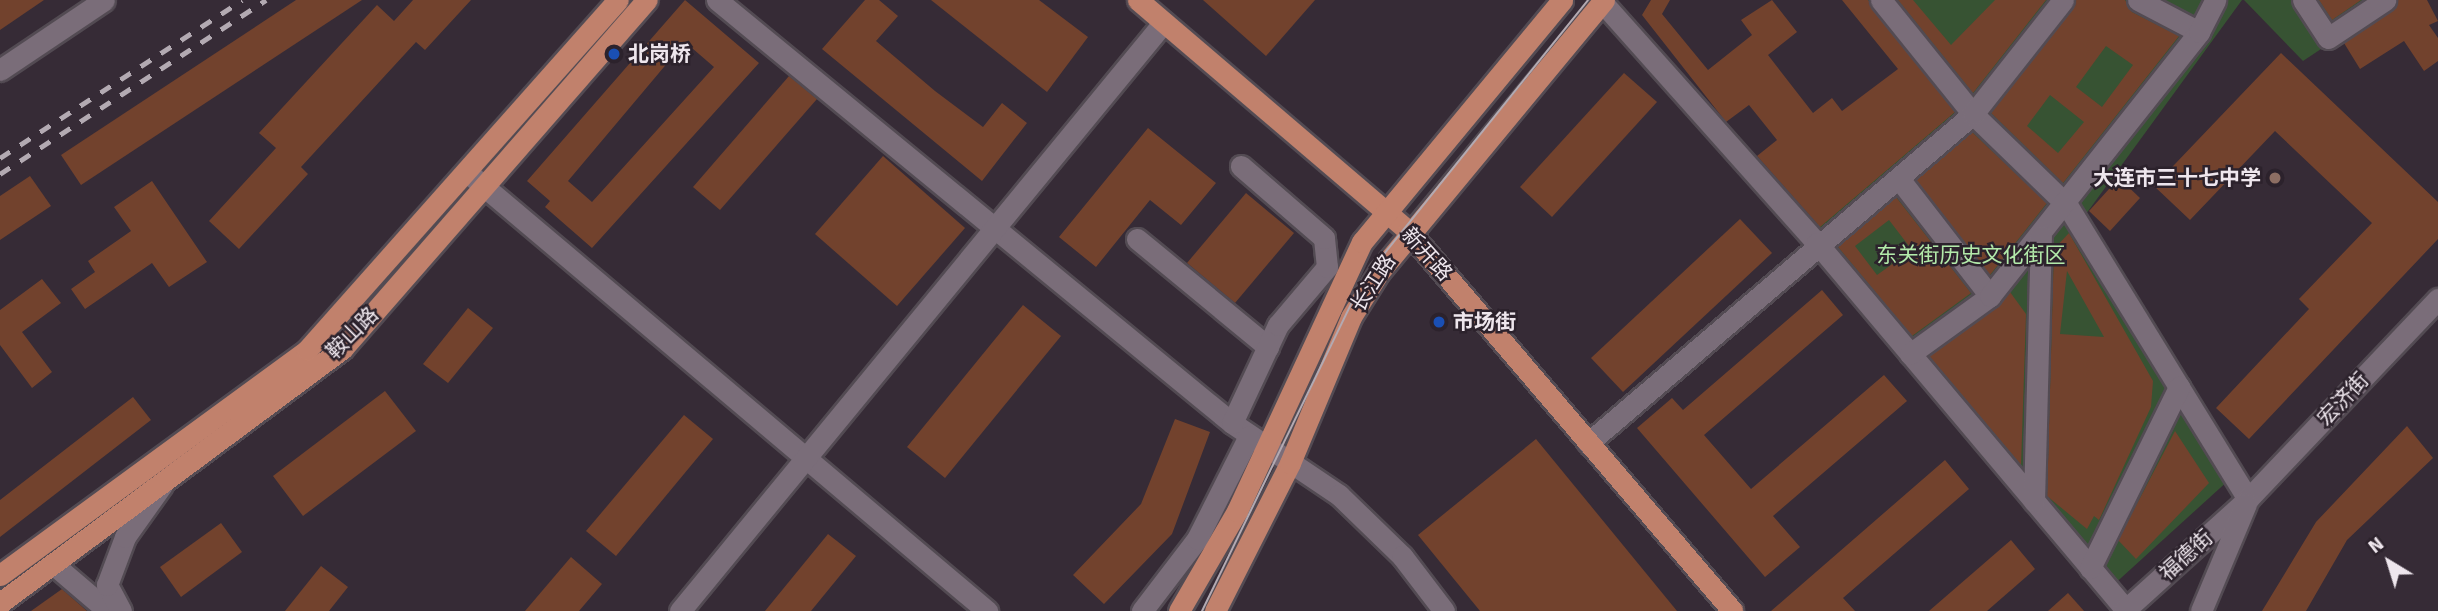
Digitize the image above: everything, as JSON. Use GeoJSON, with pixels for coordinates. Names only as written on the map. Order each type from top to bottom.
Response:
{"type":"FeatureCollection","features":[{"type":"Feature","properties":{"kind":"main road","name":"鞍山路"},"geometry":{"type":"LineString","coordinates":[[0,576],[307,350],[618,0]]}},
{"type":"Feature","properties":{"kind":"main road","name":"鞍山路"},"geometry":{"type":"LineString","coordinates":[[0,603],[343,348],[647,0]]}},
{"type":"Feature","properties":{"kind":"main road","name":"新开路"},"geometry":{"type":"LineString","coordinates":[[1138,0],[1408,231],[1732,611]]}},
{"type":"Feature","properties":{"kind":"main road","name":"长江路"},"geometry":{"type":"LineString","coordinates":[[1180,611],[1249,436],[1344,272],[1385,211],[1562,0]]}},
{"type":"Feature","properties":{"kind":"main road","name":"长江路"},"geometry":{"type":"LineString","coordinates":[[1215,611],[1290,463],[1351,317],[1408,231],[1603,1]]}},
{"type":"Feature","properties":{"kind":"street"},"geometry":{"type":"LineString","coordinates":[[0,70],[104,0]]}},
{"type":"Feature","properties":{"kind":"street"},"geometry":{"type":"LineString","coordinates":[[717,0],[1249,436],[1339,495],[1444,611]]}},
{"type":"Feature","properties":{"kind":"street"},"geometry":{"type":"LineString","coordinates":[[1881,0],[1973,114],[2067,205],[2248,499],[2201,611]]}},
{"type":"Feature","properties":{"kind":"street"},"geometry":{"type":"LineString","coordinates":[[1588,443],[1817,243],[1900,180],[1973,114],[2063,0]]}},
{"type":"Feature","properties":{"kind":"street"},"geometry":{"type":"LineString","coordinates":[[2138,0],[2199,32]]}},
{"type":"Feature","properties":{"kind":"street"},"geometry":{"type":"LineString","coordinates":[[1910,354],[1990,296],[2067,205],[2199,32],[2215,0]]}},
{"type":"Feature","properties":{"kind":"street"},"geometry":{"type":"LineString","coordinates":[[2303,0],[2329,38],[2385,0]]}},
{"type":"Feature","properties":{"kind":"street"},"geometry":{"type":"LineString","coordinates":[[1603,1],[1817,243],[2125,610]]}},
{"type":"Feature","properties":{"kind":"street"},"geometry":{"type":"LineString","coordinates":[[680,611],[1164,22]]}},
{"type":"Feature","properties":{"kind":"street"},"geometry":{"type":"LineString","coordinates":[[1142,611],[1197,539],[1249,436],[1268,347],[1327,267],[1324,238],[1241,166]]}},
{"type":"Feature","properties":{"kind":"street"},"geometry":{"type":"LineString","coordinates":[[467,172],[987,611]]}},
{"type":"Feature","properties":{"kind":"street"},"geometry":{"type":"LineString","coordinates":[[1900,180],[1990,296]]}},
{"type":"Feature","properties":{"kind":"street"},"geometry":{"type":"LineString","coordinates":[[2034,501],[2041,236]]}},
{"type":"Feature","properties":{"kind":"street"},"geometry":{"type":"LineString","coordinates":[[1137,239],[1268,347]]}},
{"type":"Feature","properties":{"kind":"street","name":"宏济街"},"geometry":{"type":"LineString","coordinates":[[2248,499],[2438,299]]}},
{"type":"Feature","properties":{"kind":"street"},"geometry":{"type":"LineString","coordinates":[[2090,568],[2179,387]]}},
{"type":"Feature","properties":{"kind":"street"},"geometry":{"type":"LineString","coordinates":[[121,611],[107,584],[125,537],[166,480]]}},
{"type":"Feature","properties":{"kind":"street","name":"福德街"},"geometry":{"type":"LineString","coordinates":[[2125,610],[2248,499]]}},
{"type":"Feature","properties":{"kind":"street"},"geometry":{"type":"LineString","coordinates":[[53,565],[108,611]]}},
{"type":"Feature","properties":{"kind":"green space","name":"东关街历史文化街区"},"geometry":{"type":"Polygon","coordinates":[[[1864,0],[2242,0],[2086,214],[2241,469],[2099,598],[1799,236],[1949,116],[1864,0]]]}},
{"type":"Feature","properties":{"kind":"green space"},"geometry":{"type":"Polygon","coordinates":[[[2244,0],[2395,0],[2303,61],[2244,0]]]}},
{"type":"Feature","properties":{"kind":"building"},"geometry":{"type":"Polygon","coordinates":[[[0,0],[44,0],[0,30],[0,0]]]}},
{"type":"Feature","properties":{"kind":"building"},"geometry":{"type":"Polygon","coordinates":[[[296,0],[362,0],[81,185],[61,155],[296,0]]]}},
{"type":"Feature","properties":{"kind":"building"},"geometry":{"type":"Polygon","coordinates":[[[413,0],[471,0],[425,50],[416,42],[301,167],[308,174],[239,249],[209,221],[276,148],[259,133],[377,5],[394,21],[413,0]]]}},
{"type":"Feature","properties":{"kind":"building"},"geometry":{"type":"Polygon","coordinates":[[[685,0],[759,63],[592,248],[545,207],[550,201],[527,181],[685,0]],[[685,42],[568,181],[592,202],[714,67],[685,42]]]}},
{"type":"Feature","properties":{"kind":"building"},"geometry":{"type":"Polygon","coordinates":[[[865,0],[879,0],[898,16],[876,41],[935,91],[983,127],[1002,103],[1027,123],[982,181],[822,49],[865,0]]]}},
{"type":"Feature","properties":{"kind":"building"},"geometry":{"type":"Polygon","coordinates":[[[931,0],[1039,0],[1088,37],[1047,92],[931,0]]]}},
{"type":"Feature","properties":{"kind":"building"},"geometry":{"type":"Polygon","coordinates":[[[1203,0],[1315,0],[1266,56],[1203,0]]]}},
{"type":"Feature","properties":{"kind":"building"},"geometry":{"type":"Polygon","coordinates":[[[1651,0],[1670,0],[1662,14],[1708,70],[1752,35],[1741,20],[1772,0],[1797,32],[1768,55],[1813,113],[1832,98],[1842,111],[1898,69],[1842,0],[1868,0],[1955,112],[1820,227],[1757,156],[1777,140],[1749,105],[1726,122],[1642,15],[1651,0]]]}},
{"type":"Feature","properties":{"kind":"building"},"geometry":{"type":"Polygon","coordinates":[[[1898,0],[1913,0],[1951,45],[1995,0],[2046,0],[1973,93],[1898,0]]]}},
{"type":"Feature","properties":{"kind":"building"},"geometry":{"type":"Polygon","coordinates":[[[2076,0],[2125,0],[2132,12],[2179,36],[2063,183],[1991,113],[2076,0]],[[2106,46],[2076,87],[2102,107],[2133,65],[2106,46]],[[2050,95],[2027,126],[2058,153],[2084,122],[2050,95]]]}},
{"type":"Feature","properties":{"kind":"building"},"geometry":{"type":"Polygon","coordinates":[[[2319,0],[2361,0],[2332,20],[2319,0]]]}},
{"type":"Feature","properties":{"kind":"building"},"geometry":{"type":"Polygon","coordinates":[[[2398,0],[2427,0],[2438,21],[2429,25],[2438,38],[2438,61],[2424,71],[2404,41],[2360,69],[2344,43],[2392,11],[2398,0]]]}},
{"type":"Feature","properties":{"kind":"building"},"geometry":{"type":"Polygon","coordinates":[[[2281,53],[2438,202],[2438,239],[2249,439],[2216,408],[2309,309],[2299,299],[2372,223],[2275,131],[2190,220],[2154,186],[2281,53]]]}},
{"type":"Feature","properties":{"kind":"building"},"geometry":{"type":"Polygon","coordinates":[[[1624,73],[1657,102],[1552,217],[1520,187],[1624,73]]]}},
{"type":"Feature","properties":{"kind":"building"},"geometry":{"type":"Polygon","coordinates":[[[789,76],[817,99],[720,210],[693,187],[789,76]]]}},
{"type":"Feature","properties":{"kind":"building"},"geometry":{"type":"Polygon","coordinates":[[[1148,128],[1216,183],[1181,225],[1150,200],[1096,267],[1059,237],[1148,128]]]}},
{"type":"Feature","properties":{"kind":"building"},"geometry":{"type":"Polygon","coordinates":[[[1972,132],[2047,203],[1990,275],[1916,180],[1972,132]]]}},
{"type":"Feature","properties":{"kind":"building"},"geometry":{"type":"Polygon","coordinates":[[[883,156],[965,228],[897,306],[815,234],[883,156]]]}},
{"type":"Feature","properties":{"kind":"building"},"geometry":{"type":"Polygon","coordinates":[[[30,176],[51,206],[0,240],[0,196],[30,176]]]}},
{"type":"Feature","properties":{"kind":"building"},"geometry":{"type":"Polygon","coordinates":[[[2119,178],[2140,198],[2110,231],[2089,211],[2119,178]]]}},
{"type":"Feature","properties":{"kind":"building"},"geometry":{"type":"Polygon","coordinates":[[[152,181],[207,262],[169,287],[152,263],[85,309],[71,289],[95,272],[88,261],[131,231],[114,207],[152,181]]]}},
{"type":"Feature","properties":{"kind":"building"},"geometry":{"type":"Polygon","coordinates":[[[1246,193],[1294,233],[1235,303],[1187,263],[1246,193]]]}},
{"type":"Feature","properties":{"kind":"building"},"geometry":{"type":"Polygon","coordinates":[[[1896,197],[1971,293],[1912,336],[1838,247],[1896,197]],[[1889,220],[1855,246],[1877,275],[1912,250],[1889,220]]]}},
{"type":"Feature","properties":{"kind":"building"},"geometry":{"type":"Polygon","coordinates":[[[1740,219],[1772,253],[1623,392],[1591,358],[1740,219]]]}},
{"type":"Feature","properties":{"kind":"building"},"geometry":{"type":"Polygon","coordinates":[[[2069,233],[2153,381],[2151,407],[2099,520],[2094,516],[2087,529],[2047,496],[2054,249],[2069,233]],[[2067,271],[2060,334],[2104,337],[2067,271]]]}},
{"type":"Feature","properties":{"kind":"building"},"geometry":{"type":"Polygon","coordinates":[[[42,279],[61,303],[22,332],[52,372],[32,388],[0,345],[0,310],[42,279]]]}},
{"type":"Feature","properties":{"kind":"building"},"geometry":{"type":"Polygon","coordinates":[[[1822,290],[1843,315],[1704,435],[1751,489],[1884,375],[1907,401],[1773,516],[1800,547],[1765,577],[1637,428],[1672,398],[1683,410],[1822,290]]]}},
{"type":"Feature","properties":{"kind":"building"},"geometry":{"type":"Polygon","coordinates":[[[2010,292],[2026,314],[2021,465],[1929,356],[2010,292]]]}},
{"type":"Feature","properties":{"kind":"building"},"geometry":{"type":"Polygon","coordinates":[[[1023,305],[1061,336],[945,478],[907,447],[1023,305]]]}},
{"type":"Feature","properties":{"kind":"building"},"geometry":{"type":"Polygon","coordinates":[[[468,308],[493,328],[448,383],[423,364],[468,308]]]}},
{"type":"Feature","properties":{"kind":"building"},"geometry":{"type":"Polygon","coordinates":[[[385,391],[416,431],[303,516],[273,476],[385,391]]]}},
{"type":"Feature","properties":{"kind":"building"},"geometry":{"type":"Polygon","coordinates":[[[133,397],[151,420],[0,537],[0,500],[133,397]]]}},
{"type":"Feature","properties":{"kind":"building"},"geometry":{"type":"Polygon","coordinates":[[[684,415],[713,439],[616,556],[586,531],[684,415]]]}},
{"type":"Feature","properties":{"kind":"building"},"geometry":{"type":"Polygon","coordinates":[[[1175,419],[1210,432],[1172,534],[1104,604],[1073,575],[1141,504],[1175,419]]]}},
{"type":"Feature","properties":{"kind":"building"},"geometry":{"type":"Polygon","coordinates":[[[2407,426],[2433,458],[2347,540],[2306,611],[2262,611],[2316,522],[2407,426]]]}},
{"type":"Feature","properties":{"kind":"building"},"geometry":{"type":"Polygon","coordinates":[[[2175,431],[2209,483],[2136,559],[2118,540],[2175,431]]]}},
{"type":"Feature","properties":{"kind":"building"},"geometry":{"type":"Polygon","coordinates":[[[1536,439],[1677,611],[1480,611],[1418,535],[1536,439]]]}},
{"type":"Feature","properties":{"kind":"building"},"geometry":{"type":"Polygon","coordinates":[[[1945,460],[1969,489],[1843,598],[1855,611],[1771,611],[1945,460]]]}},
{"type":"Feature","properties":{"kind":"building"},"geometry":{"type":"Polygon","coordinates":[[[221,523],[242,552],[181,597],[160,567],[221,523]]]}},
{"type":"Feature","properties":{"kind":"building"},"geometry":{"type":"Polygon","coordinates":[[[828,534],[856,556],[811,611],[765,611],[828,534]]]}},
{"type":"Feature","properties":{"kind":"building"},"geometry":{"type":"Polygon","coordinates":[[[2011,540],[2035,569],[1987,611],[1929,611],[2011,540]]]}},
{"type":"Feature","properties":{"kind":"building"},"geometry":{"type":"Polygon","coordinates":[[[571,557],[602,584],[579,611],[525,611],[571,557]]]}},
{"type":"Feature","properties":{"kind":"building"},"geometry":{"type":"Polygon","coordinates":[[[321,566],[348,587],[329,611],[285,611],[321,566]]]}},
{"type":"Feature","properties":{"kind":"building"},"geometry":{"type":"Polygon","coordinates":[[[62,589],[87,611],[31,611],[62,589]]]}},
{"type":"Feature","properties":{"kind":"building"},"geometry":{"type":"Polygon","coordinates":[[[2068,593],[2084,611],[2048,611],[2068,593]]]}},
{"type":"Feature","properties":{"kind":"tram line"},"geometry":{"type":"LineString","coordinates":[[1202,611],[1363,280],[1588,0]]}},
{"type":"Feature","properties":{"kind":"railway"},"geometry":{"type":"LineString","coordinates":[[0,158],[242,0]]}},
{"type":"Feature","properties":{"kind":"railway"},"geometry":{"type":"LineString","coordinates":[[0,174],[266,0]]}},
{"type":"Feature","properties":{"kind":"place","name":"北岗桥"},"geometry":{"type":"Point","coordinates":[614,54]}},
{"type":"Feature","properties":{"kind":"place","name":"大连市三十七中学"},"geometry":{"type":"Point","coordinates":[2275,178]}},
{"type":"Feature","properties":{"kind":"place","name":"市场街"},"geometry":{"type":"Point","coordinates":[1439,322]}}]}
